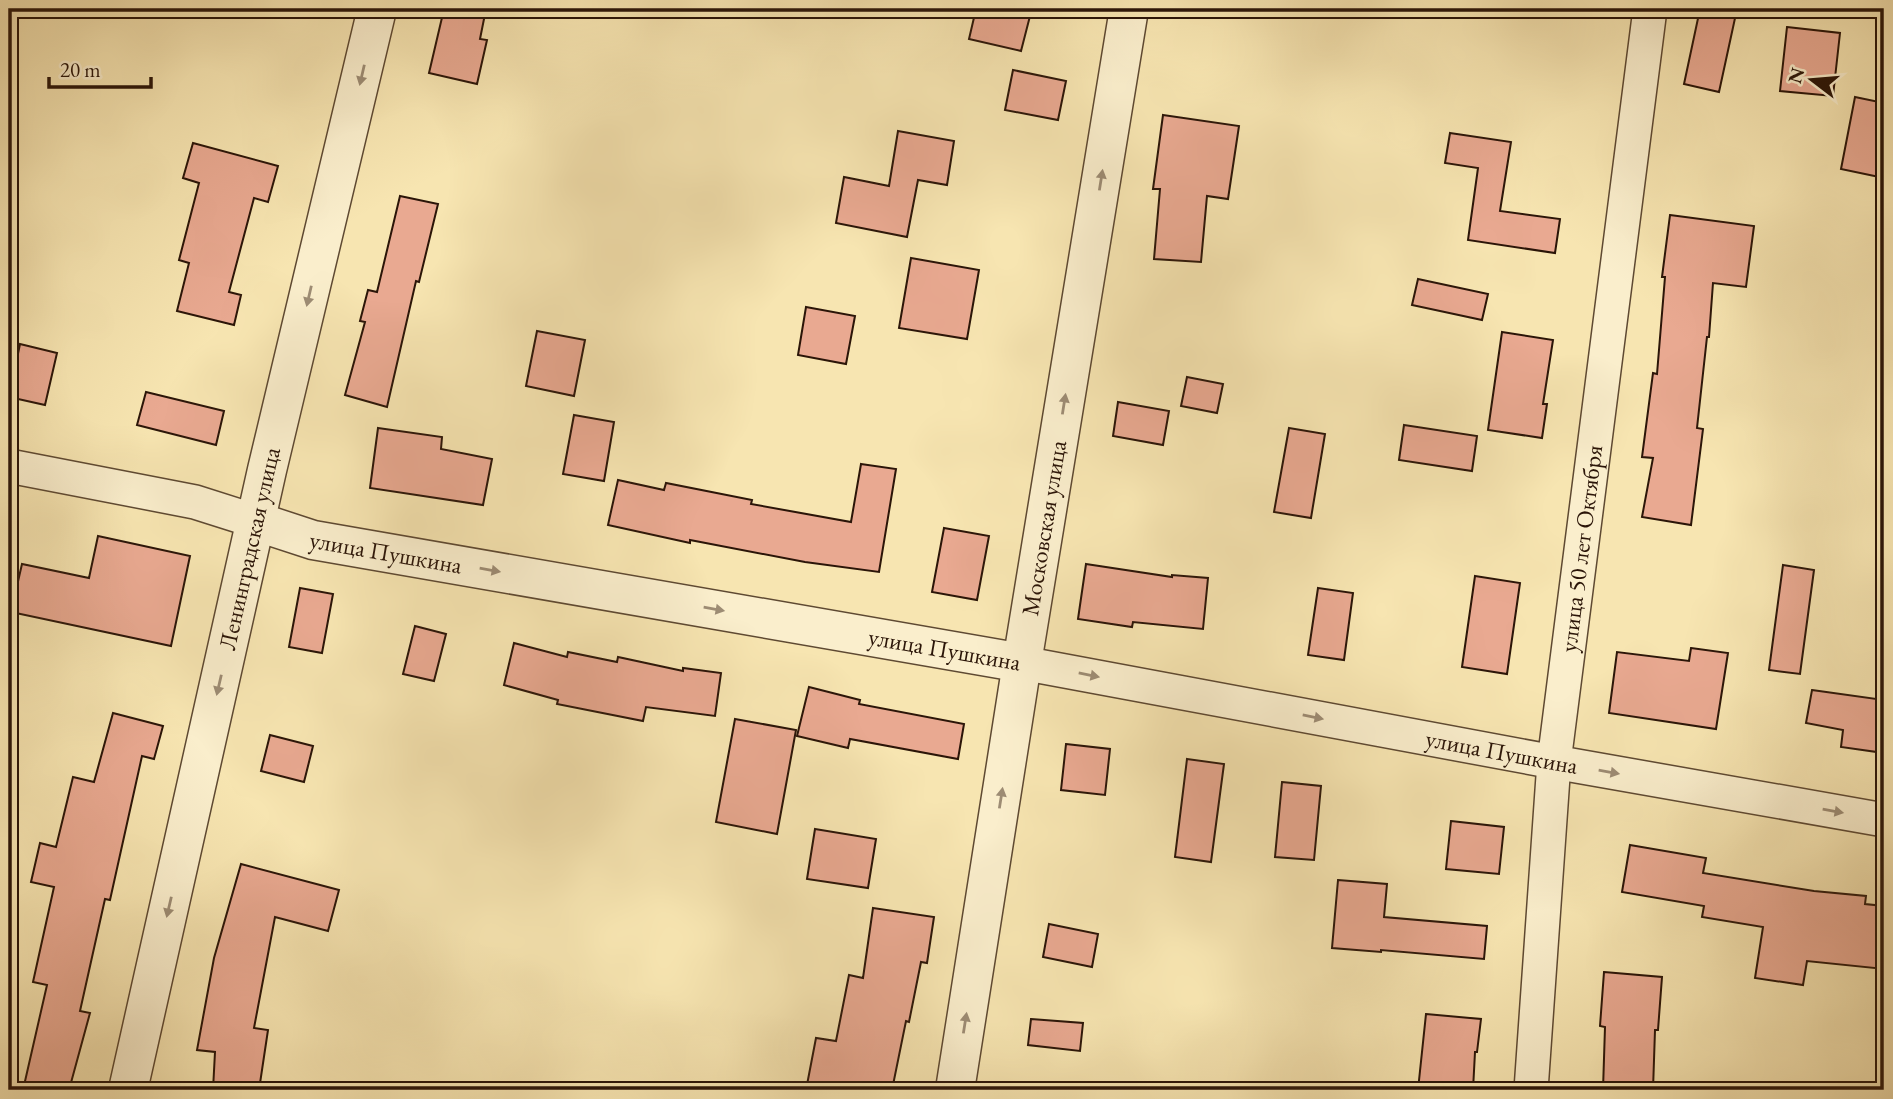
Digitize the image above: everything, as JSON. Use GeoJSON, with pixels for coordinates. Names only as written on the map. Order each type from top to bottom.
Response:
{"type":"FeatureCollection","features":[{"type":"Feature","properties":{"kind":"street","name":"Ленинградская улица"},"geometry":{"type":"LineString","coordinates":[[128,1090],[255,522],[377,9]]}},
{"type":"Feature","properties":{"kind":"street","name":"Московская улица"},"geometry":{"type":"LineString","coordinates":[[954,1090],[1129,9]]}},
{"type":"Feature","properties":{"kind":"street","name":"улица 50 лет Октября"},"geometry":{"type":"LineString","coordinates":[[1531,1090],[1554,762],[1650,9]]}},
{"type":"Feature","properties":{"kind":"street","name":"улица Пушкина"},"geometry":{"type":"LineString","coordinates":[[9,466],[195,502],[313,540],[1022,663],[1884,820]]}},
{"type":"Feature","properties":{"kind":"building"},"geometry":{"type":"Polygon","coordinates":[[[444,9],[486,9],[480,39],[487,40],[477,84],[429,73],[444,9]]]}},
{"type":"Feature","properties":{"kind":"building"},"geometry":{"type":"Polygon","coordinates":[[[976,9],[1001,9],[1030,16],[1021,51],[969,39],[976,9]]]}},
{"type":"Feature","properties":{"kind":"building"},"geometry":{"type":"Polygon","coordinates":[[[1700,9],[1737,9],[1719,92],[1684,84],[1700,9]]]}},
{"type":"Feature","properties":{"kind":"building"},"geometry":{"type":"Polygon","coordinates":[[[1787,27],[1840,33],[1833,96],[1780,91],[1787,27]]]}},
{"type":"Feature","properties":{"kind":"building"},"geometry":{"type":"Polygon","coordinates":[[[1013,70],[1066,81],[1058,120],[1005,110],[1013,70]]]}},
{"type":"Feature","properties":{"kind":"building"},"geometry":{"type":"Polygon","coordinates":[[[1855,97],[1884,103],[1884,178],[1841,169],[1855,97]]]}},
{"type":"Feature","properties":{"kind":"building"},"geometry":{"type":"Polygon","coordinates":[[[1163,115],[1239,126],[1228,199],[1207,196],[1201,262],[1154,259],[1160,189],[1153,189],[1163,115]]]}},
{"type":"Feature","properties":{"kind":"building"},"geometry":{"type":"Polygon","coordinates":[[[898,131],[954,141],[947,185],[918,180],[907,237],[836,223],[844,177],[889,186],[898,131]]]}},
{"type":"Feature","properties":{"kind":"building"},"geometry":{"type":"Polygon","coordinates":[[[1450,133],[1511,142],[1500,211],[1560,219],[1555,253],[1468,240],[1478,168],[1445,163],[1450,133]]]}},
{"type":"Feature","properties":{"kind":"building"},"geometry":{"type":"Polygon","coordinates":[[[193,143],[278,166],[268,202],[254,198],[229,292],[241,295],[234,325],[177,311],[189,263],[179,260],[199,183],[183,178],[193,143]]]}},
{"type":"Feature","properties":{"kind":"building"},"geometry":{"type":"Polygon","coordinates":[[[400,196],[438,204],[419,282],[416,281],[387,407],[345,395],[365,322],[360,321],[368,290],[377,292],[400,196]]]}},
{"type":"Feature","properties":{"kind":"building"},"geometry":{"type":"Polygon","coordinates":[[[1670,215],[1754,226],[1746,287],[1713,283],[1697,428],[1703,429],[1691,525],[1642,517],[1653,458],[1642,457],[1653,373],[1657,374],[1665,277],[1662,277],[1670,215]]]}},
{"type":"Feature","properties":{"kind":"building"},"geometry":{"type":"Polygon","coordinates":[[[911,258],[979,270],[967,339],[899,328],[911,258]]]}},
{"type":"Feature","properties":{"kind":"building"},"geometry":{"type":"Polygon","coordinates":[[[1418,279],[1488,294],[1482,320],[1412,305],[1418,279]]]}},
{"type":"Feature","properties":{"kind":"building"},"geometry":{"type":"Polygon","coordinates":[[[806,307],[855,316],[846,364],[798,355],[806,307]]]}},
{"type":"Feature","properties":{"kind":"building"},"geometry":{"type":"Polygon","coordinates":[[[537,331],[585,340],[574,396],[526,386],[537,331]]]}},
{"type":"Feature","properties":{"kind":"building"},"geometry":{"type":"Polygon","coordinates":[[[1502,332],[1553,340],[1543,404],[1547,404],[1542,438],[1488,430],[1502,332]]]}},
{"type":"Feature","properties":{"kind":"building"},"geometry":{"type":"Polygon","coordinates":[[[20,344],[57,353],[45,405],[9,397],[20,344]]]}},
{"type":"Feature","properties":{"kind":"building"},"geometry":{"type":"Polygon","coordinates":[[[1187,377],[1223,384],[1217,413],[1181,406],[1187,377]]]}},
{"type":"Feature","properties":{"kind":"building"},"geometry":{"type":"Polygon","coordinates":[[[146,392],[224,411],[216,445],[137,425],[146,392]]]}},
{"type":"Feature","properties":{"kind":"building"},"geometry":{"type":"Polygon","coordinates":[[[1118,402],[1169,411],[1163,445],[1113,436],[1118,402]]]}},
{"type":"Feature","properties":{"kind":"building"},"geometry":{"type":"Polygon","coordinates":[[[574,415],[614,422],[604,481],[563,474],[574,415]]]}},
{"type":"Feature","properties":{"kind":"building"},"geometry":{"type":"Polygon","coordinates":[[[1404,425],[1477,436],[1472,471],[1399,460],[1404,425]]]}},
{"type":"Feature","properties":{"kind":"building"},"geometry":{"type":"Polygon","coordinates":[[[378,428],[442,437],[441,449],[492,459],[483,505],[370,488],[378,428]]]}},
{"type":"Feature","properties":{"kind":"building"},"geometry":{"type":"Polygon","coordinates":[[[1289,428],[1325,434],[1311,518],[1274,512],[1289,428]]]}},
{"type":"Feature","properties":{"kind":"building"},"geometry":{"type":"Polygon","coordinates":[[[861,464],[896,469],[879,572],[805,562],[690,540],[690,543],[608,525],[618,480],[664,490],[666,483],[752,500],[751,504],[851,522],[861,464]]]}},
{"type":"Feature","properties":{"kind":"building"},"geometry":{"type":"Polygon","coordinates":[[[944,528],[989,536],[977,600],[932,592],[944,528]]]}},
{"type":"Feature","properties":{"kind":"building"},"geometry":{"type":"Polygon","coordinates":[[[98,536],[190,556],[171,646],[11,612],[22,564],[89,578],[98,536]]]}},
{"type":"Feature","properties":{"kind":"building"},"geometry":{"type":"Polygon","coordinates":[[[1086,564],[1172,577],[1208,578],[1203,629],[1133,622],[1132,627],[1078,619],[1086,564]]]}},
{"type":"Feature","properties":{"kind":"building"},"geometry":{"type":"Polygon","coordinates":[[[1783,565],[1814,570],[1800,674],[1769,670],[1783,565]]]}},
{"type":"Feature","properties":{"kind":"building"},"geometry":{"type":"Polygon","coordinates":[[[1475,576],[1520,583],[1507,674],[1462,667],[1475,576]]]}},
{"type":"Feature","properties":{"kind":"building"},"geometry":{"type":"Polygon","coordinates":[[[300,588],[333,594],[322,653],[289,647],[300,588]]]}},
{"type":"Feature","properties":{"kind":"building"},"geometry":{"type":"Polygon","coordinates":[[[1318,588],[1353,593],[1344,660],[1308,655],[1318,588]]]}},
{"type":"Feature","properties":{"kind":"building"},"geometry":{"type":"Polygon","coordinates":[[[415,626],[446,634],[434,681],[403,674],[415,626]]]}},
{"type":"Feature","properties":{"kind":"building"},"geometry":{"type":"Polygon","coordinates":[[[514,643],[567,657],[568,652],[617,662],[618,657],[683,671],[683,668],[721,673],[715,716],[646,707],[643,721],[557,704],[558,700],[504,685],[514,643]]]}},
{"type":"Feature","properties":{"kind":"building"},"geometry":{"type":"Polygon","coordinates":[[[1691,648],[1728,653],[1716,729],[1609,713],[1617,652],[1689,661],[1691,648]]]}},
{"type":"Feature","properties":{"kind":"building"},"geometry":{"type":"Polygon","coordinates":[[[809,687],[860,700],[859,704],[964,724],[958,759],[850,739],[848,748],[797,736],[809,687]]]}},
{"type":"Feature","properties":{"kind":"building"},"geometry":{"type":"Polygon","coordinates":[[[1812,690],[1884,700],[1877,752],[1841,747],[1843,730],[1806,723],[1812,690]]]}},
{"type":"Feature","properties":{"kind":"building"},"geometry":{"type":"Polygon","coordinates":[[[113,713],[163,726],[154,759],[142,756],[110,900],[105,899],[80,1011],[90,1013],[69,1090],[23,1090],[47,985],[33,982],[54,887],[31,882],[40,843],[56,847],[73,777],[94,782],[113,713]]]}},
{"type":"Feature","properties":{"kind":"building"},"geometry":{"type":"Polygon","coordinates":[[[735,719],[796,730],[777,834],[716,822],[735,719]]]}},
{"type":"Feature","properties":{"kind":"building"},"geometry":{"type":"Polygon","coordinates":[[[270,735],[313,746],[304,782],[261,771],[270,735]]]}},
{"type":"Feature","properties":{"kind":"building"},"geometry":{"type":"Polygon","coordinates":[[[1066,744],[1110,749],[1105,795],[1061,790],[1066,744]]]}},
{"type":"Feature","properties":{"kind":"building"},"geometry":{"type":"Polygon","coordinates":[[[1187,759],[1224,764],[1211,862],[1175,857],[1187,759]]]}},
{"type":"Feature","properties":{"kind":"building"},"geometry":{"type":"Polygon","coordinates":[[[1282,782],[1321,786],[1314,860],[1275,857],[1282,782]]]}},
{"type":"Feature","properties":{"kind":"building"},"geometry":{"type":"Polygon","coordinates":[[[1451,821],[1504,827],[1499,874],[1446,869],[1451,821]]]}},
{"type":"Feature","properties":{"kind":"building"},"geometry":{"type":"Polygon","coordinates":[[[815,829],[876,839],[868,888],[807,879],[815,829]]]}},
{"type":"Feature","properties":{"kind":"building"},"geometry":{"type":"Polygon","coordinates":[[[1630,845],[1706,858],[1703,873],[1814,891],[1866,896],[1865,904],[1884,906],[1884,969],[1807,961],[1803,985],[1755,978],[1763,927],[1702,917],[1704,906],[1622,892],[1630,845]]]}},
{"type":"Feature","properties":{"kind":"building"},"geometry":{"type":"Polygon","coordinates":[[[241,864],[339,890],[328,931],[275,917],[254,1028],[268,1030],[259,1090],[213,1090],[215,1052],[197,1050],[214,958],[241,864]]]}},
{"type":"Feature","properties":{"kind":"building"},"geometry":{"type":"Polygon","coordinates":[[[1338,880],[1387,884],[1384,917],[1487,926],[1484,959],[1332,948],[1338,880]]]}},
{"type":"Feature","properties":{"kind":"building"},"geometry":{"type":"Polygon","coordinates":[[[873,908],[934,917],[927,963],[921,962],[892,1090],[806,1090],[816,1038],[836,1041],[849,975],[863,978],[873,908]]]}},
{"type":"Feature","properties":{"kind":"building"},"geometry":{"type":"Polygon","coordinates":[[[1049,924],[1098,934],[1092,967],[1043,957],[1049,924]]]}},
{"type":"Feature","properties":{"kind":"building"},"geometry":{"type":"Polygon","coordinates":[[[1604,972],[1662,977],[1658,1030],[1655,1030],[1653,1090],[1603,1090],[1605,1027],[1600,1026],[1604,972]]]}},
{"type":"Feature","properties":{"kind":"building"},"geometry":{"type":"Polygon","coordinates":[[[1426,1014],[1481,1019],[1475,1052],[1473,1090],[1418,1090],[1426,1014]]]}},
{"type":"Feature","properties":{"kind":"building"},"geometry":{"type":"Polygon","coordinates":[[[1031,1019],[1083,1023],[1080,1051],[1028,1045],[1031,1019]]]}}]}
